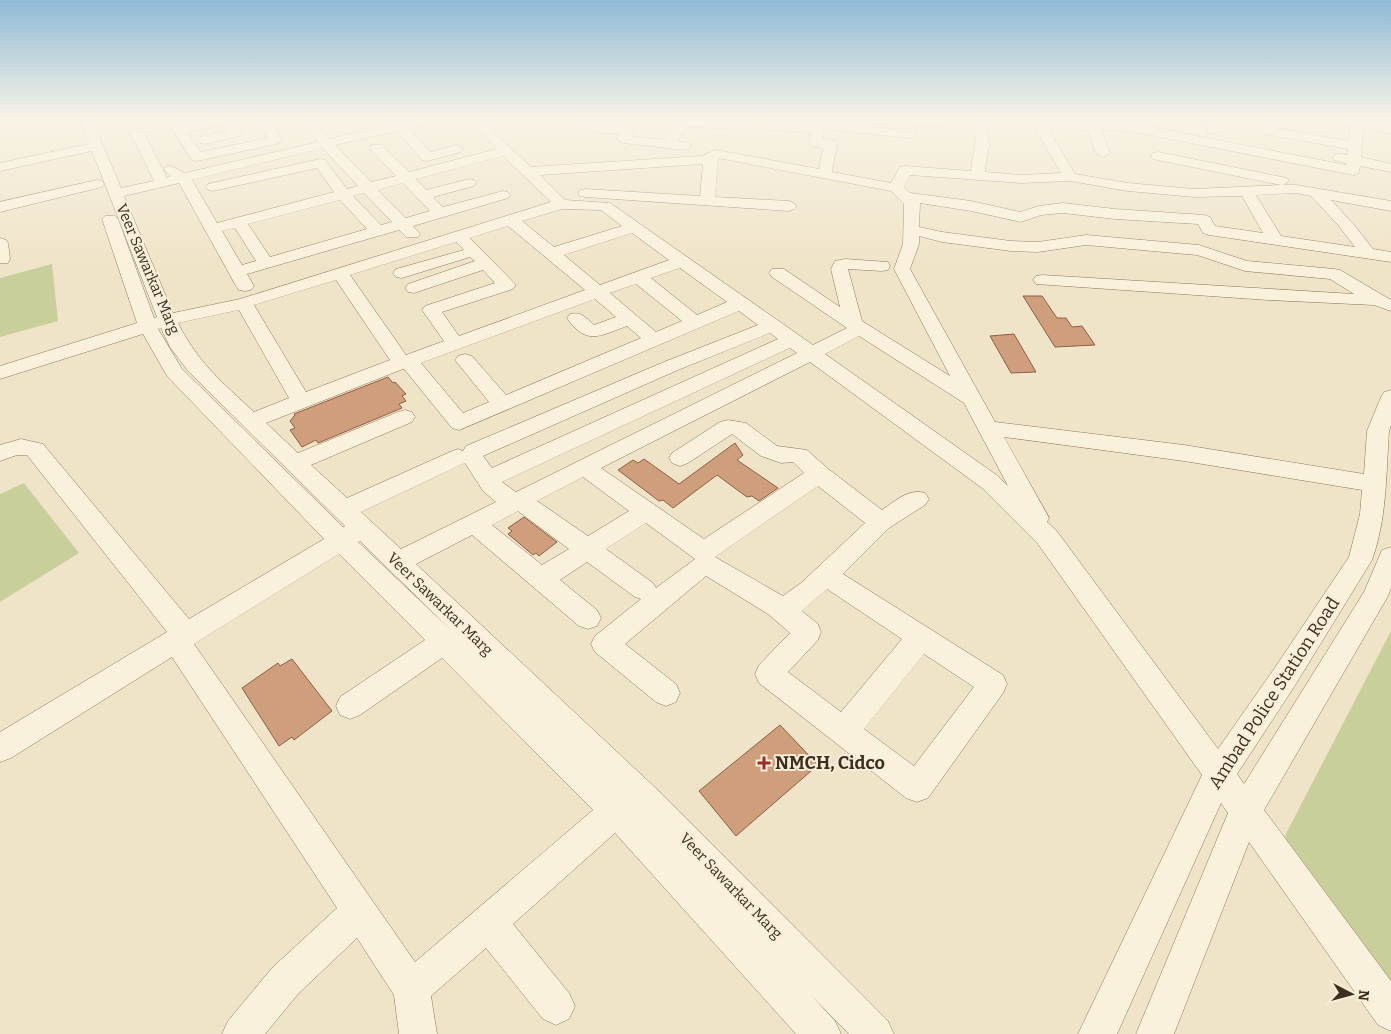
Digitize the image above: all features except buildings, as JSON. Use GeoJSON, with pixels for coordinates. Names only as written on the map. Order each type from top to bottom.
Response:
{"type":"FeatureCollection","features":[{"type":"Feature","properties":{"kind":"street","name":"Veer Sawarkar Marg"},"geometry":{"type":"LineString","coordinates":[[99,168],[158,324],[174,372],[349,526],[397,562],[651,805],[715,894],[822,1034]]}},
{"type":"Feature","properties":{"kind":"street"},"geometry":{"type":"LineString","coordinates":[[154,168],[162,183]]}},
{"type":"Feature","properties":{"kind":"street"},"geometry":{"type":"LineString","coordinates":[[0,206],[107,189],[162,183],[179,171],[194,168]]}},
{"type":"Feature","properties":{"kind":"street"},"geometry":{"type":"LineString","coordinates":[[191,192],[297,168]]}},
{"type":"Feature","properties":{"kind":"street"},"geometry":{"type":"LineString","coordinates":[[324,168],[343,194],[377,231]]}},
{"type":"Feature","properties":{"kind":"street"},"geometry":{"type":"LineString","coordinates":[[348,168],[423,247]]}},
{"type":"Feature","properties":{"kind":"street"},"geometry":{"type":"LineString","coordinates":[[397,168],[439,212]]}},
{"type":"Feature","properties":{"kind":"street"},"geometry":{"type":"LineString","coordinates":[[212,229],[439,168]]}},
{"type":"Feature","properties":{"kind":"street"},"geometry":{"type":"LineString","coordinates":[[524,168],[556,199],[605,206],[990,482],[1047,538]]}},
{"type":"Feature","properties":{"kind":"street"},"geometry":{"type":"LineString","coordinates":[[528,172],[583,168]]}},
{"type":"Feature","properties":{"kind":"street"},"geometry":{"type":"LineString","coordinates":[[707,200],[711,168]]}},
{"type":"Feature","properties":{"kind":"street"},"geometry":{"type":"LineString","coordinates":[[793,168],[825,173],[901,193],[1021,217],[1040,211],[1063,208],[1115,214],[1204,220],[1210,217],[1200,192]]}},
{"type":"Feature","properties":{"kind":"street"},"geometry":{"type":"LineString","coordinates":[[825,173],[826,168]]}},
{"type":"Feature","properties":{"kind":"street"},"geometry":{"type":"LineString","coordinates":[[915,168],[919,171]]}},
{"type":"Feature","properties":{"kind":"street"},"geometry":{"type":"LineString","coordinates":[[978,168],[978,176]]}},
{"type":"Feature","properties":{"kind":"street"},"geometry":{"type":"LineString","coordinates":[[1065,168],[1070,177]]}},
{"type":"Feature","properties":{"kind":"street"},"geometry":{"type":"LineString","coordinates":[[1219,168],[1292,183],[1308,191],[1348,227],[1367,253]]}},
{"type":"Feature","properties":{"kind":"street"},"geometry":{"type":"LineString","coordinates":[[1340,168],[1353,171],[1353,168]]}},
{"type":"Feature","properties":{"kind":"street"},"geometry":{"type":"LineString","coordinates":[[901,193],[905,170],[1021,179],[1070,177],[1128,187],[1200,192],[1308,191],[1391,206]]}},
{"type":"Feature","properties":{"kind":"street"},"geometry":{"type":"LineString","coordinates":[[179,171],[237,272],[249,302],[301,401]]}},
{"type":"Feature","properties":{"kind":"street"},"geometry":{"type":"LineString","coordinates":[[315,185],[332,180]]}},
{"type":"Feature","properties":{"kind":"street"},"geometry":{"type":"LineString","coordinates":[[422,195],[469,183]]}},
{"type":"Feature","properties":{"kind":"street"},"geometry":{"type":"LineString","coordinates":[[1246,191],[1258,208],[1275,240]]}},
{"type":"Feature","properties":{"kind":"street"},"geometry":{"type":"LineString","coordinates":[[414,288],[473,250],[510,220],[556,199],[591,193],[789,206]]}},
{"type":"Feature","properties":{"kind":"street"},"geometry":{"type":"LineString","coordinates":[[901,193],[912,203],[911,244],[902,269],[1047,538],[1391,1012]]}},
{"type":"Feature","properties":{"kind":"street"},"geometry":{"type":"LineString","coordinates":[[237,272],[503,195]]}},
{"type":"Feature","properties":{"kind":"street"},"geometry":{"type":"LineString","coordinates":[[246,203],[247,220],[266,264]]}},
{"type":"Feature","properties":{"kind":"street"},"geometry":{"type":"LineString","coordinates":[[510,220],[653,339]]}},
{"type":"Feature","properties":{"kind":"street"},"geometry":{"type":"LineString","coordinates":[[1204,220],[1209,230],[1391,257]]}},
{"type":"Feature","properties":{"kind":"street"},"geometry":{"type":"LineString","coordinates":[[552,253],[634,227]]}},
{"type":"Feature","properties":{"kind":"street"},"geometry":{"type":"LineString","coordinates":[[912,230],[942,237],[1029,247],[1086,240],[1199,250],[1245,266],[1334,274],[1384,303]]}},
{"type":"Feature","properties":{"kind":"street"},"geometry":{"type":"LineString","coordinates":[[0,373],[158,324],[249,302],[423,247],[473,250],[508,285],[431,310]]}},
{"type":"Feature","properties":{"kind":"street"},"geometry":{"type":"LineString","coordinates":[[1318,247],[1334,274]]}},
{"type":"Feature","properties":{"kind":"street"},"geometry":{"type":"LineString","coordinates":[[473,250],[401,272],[502,404]]}},
{"type":"Feature","properties":{"kind":"street"},"geometry":{"type":"LineString","coordinates":[[250,420],[402,364],[461,352],[596,292],[682,261]]}},
{"type":"Feature","properties":{"kind":"street"},"geometry":{"type":"LineString","coordinates":[[857,326],[839,268],[846,264],[882,266]]}},
{"type":"Feature","properties":{"kind":"street"},"geometry":{"type":"LineString","coordinates":[[778,273],[972,399]]}},
{"type":"Feature","properties":{"kind":"street"},"geometry":{"type":"LineString","coordinates":[[340,274],[402,364],[412,366],[459,422],[740,303]]}},
{"type":"Feature","properties":{"kind":"street"},"geometry":{"type":"LineString","coordinates":[[639,277],[694,322]]}},
{"type":"Feature","properties":{"kind":"street"},"geometry":{"type":"LineString","coordinates":[[1042,280],[1384,303]]}},
{"type":"Feature","properties":{"kind":"street"},"geometry":{"type":"LineString","coordinates":[[576,318],[593,332],[628,319]]}},
{"type":"Feature","properties":{"kind":"street","name":"Veer Sawarkar Marg"},"geometry":{"type":"LineString","coordinates":[[158,324],[196,367],[294,463],[444,641],[616,812],[715,894],[875,1034]]}},
{"type":"Feature","properties":{"kind":"street"},"geometry":{"type":"LineString","coordinates":[[644,590],[520,501],[508,499],[488,479],[472,456],[474,451],[487,443],[772,326]]}},
{"type":"Feature","properties":{"kind":"street"},"geometry":{"type":"LineString","coordinates":[[397,562],[584,467],[812,355],[857,326]]}},
{"type":"Feature","properties":{"kind":"street"},"geometry":{"type":"LineString","coordinates":[[488,479],[792,340]]}},
{"type":"Feature","properties":{"kind":"street","name":"Ambad Police Station Road"},"geometry":{"type":"LineString","coordinates":[[1097,1034],[1219,773],[1284,678],[1360,560],[1366,543],[1372,514],[1378,431],[1391,397]]}},
{"type":"Feature","properties":{"kind":"street"},"geometry":{"type":"LineString","coordinates":[[294,463],[405,417]]}},
{"type":"Feature","properties":{"kind":"street"},"geometry":{"type":"LineString","coordinates":[[680,458],[728,427],[738,428],[768,451],[781,455],[799,455],[819,474],[880,522]]}},
{"type":"Feature","properties":{"kind":"street"},"geometry":{"type":"LineString","coordinates":[[988,428],[1184,453],[1374,484]]}},
{"type":"Feature","properties":{"kind":"street"},"geometry":{"type":"LineString","coordinates":[[0,453],[22,446],[35,448],[181,637],[412,989],[418,1034]]}},
{"type":"Feature","properties":{"kind":"street"},"geometry":{"type":"LineString","coordinates":[[0,748],[181,637],[349,526],[458,457]]}},
{"type":"Feature","properties":{"kind":"street"},"geometry":{"type":"LineString","coordinates":[[584,467],[704,552],[819,474]]}},
{"type":"Feature","properties":{"kind":"street"},"geometry":{"type":"LineString","coordinates":[[778,606],[788,607],[825,575],[880,522],[917,499]]}},
{"type":"Feature","properties":{"kind":"street"},"geometry":{"type":"LineString","coordinates":[[541,579],[646,511]]}},
{"type":"Feature","properties":{"kind":"street"},"geometry":{"type":"LineString","coordinates":[[475,524],[588,618]]}},
{"type":"Feature","properties":{"kind":"street","name":"Ambad Police Station Road"},"geometry":{"type":"LineString","coordinates":[[1155,1034],[1245,812],[1375,596],[1391,557]]}},
{"type":"Feature","properties":{"kind":"street"},"geometry":{"type":"LineString","coordinates":[[666,693],[605,644],[700,567],[708,565],[778,606],[808,632],[769,674],[917,787],[993,684],[825,575]]}},
{"type":"Feature","properties":{"kind":"street"},"geometry":{"type":"LineString","coordinates":[[843,732],[921,637]]}},
{"type":"Feature","properties":{"kind":"street"},"geometry":{"type":"LineString","coordinates":[[350,706],[444,641]]}},
{"type":"Feature","properties":{"kind":"street"},"geometry":{"type":"LineString","coordinates":[[412,989],[616,812]]}},
{"type":"Feature","properties":{"kind":"street"},"geometry":{"type":"LineString","coordinates":[[241,1034],[285,981],[360,911]]}},
{"type":"Feature","properties":{"kind":"street"},"geometry":{"type":"LineString","coordinates":[[489,923],[556,1006]]}},
{"type":"Feature","properties":{"kind":"green space"},"geometry":{"type":"Polygon","coordinates":[[[52,264],[58,321],[0,337],[0,278],[52,264]]]}},
{"type":"Feature","properties":{"kind":"green space"},"geometry":{"type":"Polygon","coordinates":[[[24,483],[79,553],[0,602],[0,494],[24,483]]]}},
{"type":"Feature","properties":{"kind":"green space"},"geometry":{"type":"Polygon","coordinates":[[[1391,631],[1391,991],[1277,851],[1391,631]]]}},
{"type":"Feature","properties":{"kind":"place","name":"NMCH, Cidco"},"geometry":{"type":"Point","coordinates":[764,763]}}]}
